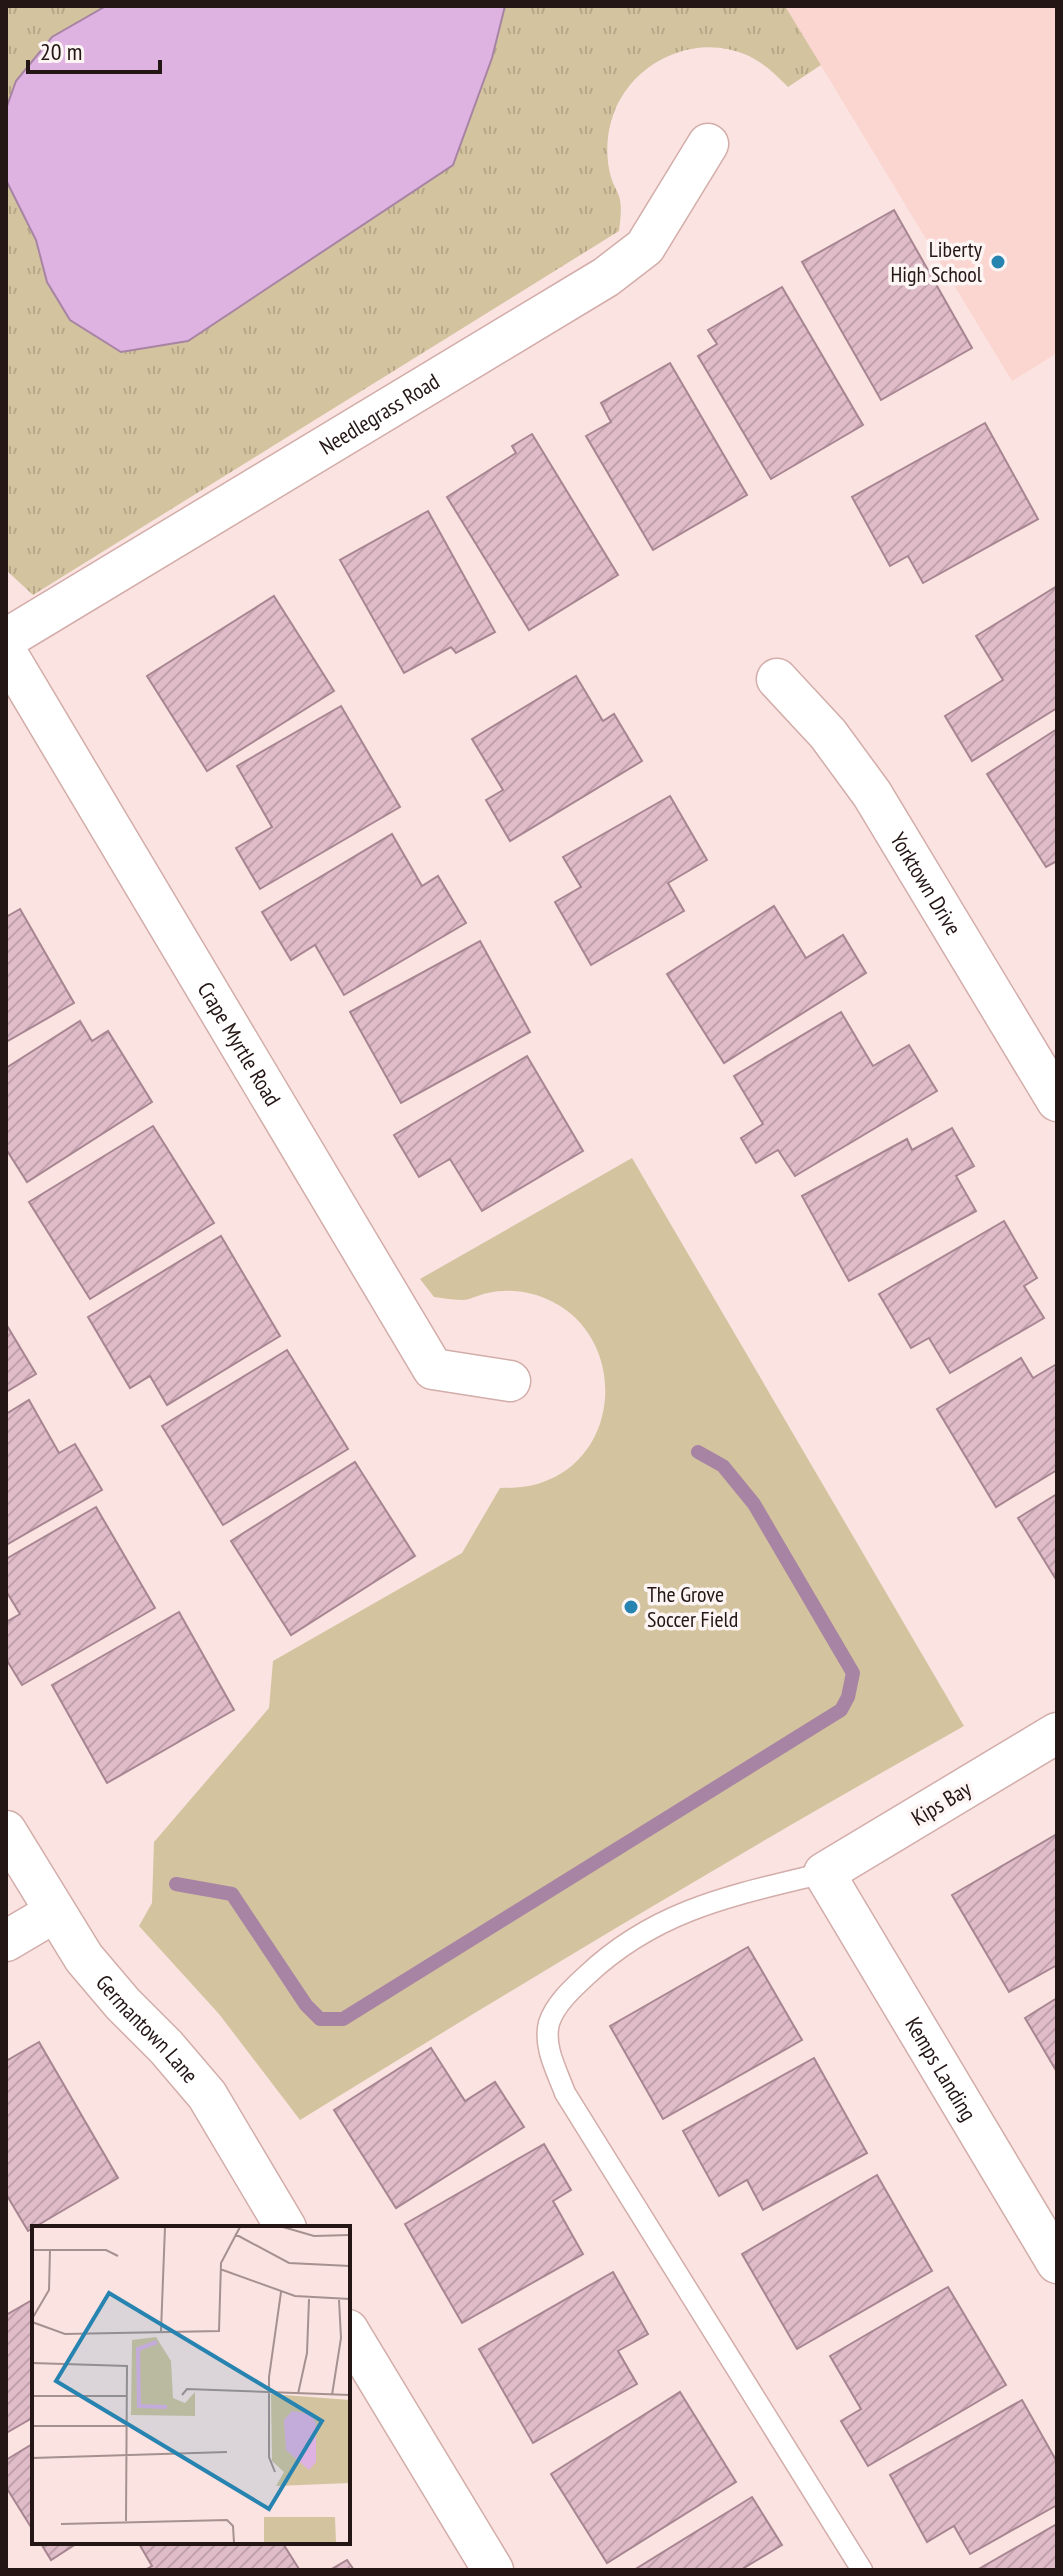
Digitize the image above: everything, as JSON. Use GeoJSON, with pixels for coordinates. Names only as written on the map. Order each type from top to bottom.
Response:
{"type":"FeatureCollection","features":[{"type":"Feature","properties":{"kind":"street","name":"Needlegrass Road"},"geometry":{"type":"LineString","coordinates":[[6,639],[606,277],[645,247],[708,144]]}},
{"type":"Feature","properties":{"kind":"street","name":"Crape Myrtle Road"},"geometry":{"type":"LineString","coordinates":[[6,652],[433,1369],[510,1381]]}},
{"type":"Feature","properties":{"kind":"street","name":"Yorktown Drive"},"geometry":{"type":"LineString","coordinates":[[777,679],[828,734],[872,794],[1057,1101]]}},
{"type":"Feature","properties":{"kind":"street","name":"Kips Bay"},"geometry":{"type":"LineString","coordinates":[[824,1873],[1057,1733]]}},
{"type":"Feature","properties":{"kind":"street","name":"Germantown Lane"},"geometry":{"type":"LineString","coordinates":[[6,1831],[84,1958],[207,2095],[285,2226]]}},
{"type":"Feature","properties":{"kind":"street","name":"Kemps Landing"},"geometry":{"type":"LineString","coordinates":[[824,1873],[1057,2263]]}},
{"type":"Feature","properties":{"kind":"street"},"geometry":{"type":"LineString","coordinates":[[6,1941],[55,1912]]}},
{"type":"Feature","properties":{"kind":"street"},"geometry":{"type":"LineString","coordinates":[[350,2333],[493,2570]]}},
{"type":"Feature","properties":{"kind":"lane"},"geometry":{"type":"LineString","coordinates":[[824,1873],[722,1897],[661,1921],[603,1959],[567,1994],[549,2022],[548,2048],[565,2093],[862,2570]]}},
{"type":"Feature","properties":{"kind":"shaded area"},"geometry":{"type":"Polygon","coordinates":[[[106,6],[505,6],[492,58],[453,165],[188,341],[121,352],[70,320],[47,282],[36,240],[6,180],[6,109],[16,81],[52,37],[106,6]]]}},
{"type":"Feature","properties":{"kind":"shaded area","name":"Liberty High School"},"geometry":{"type":"Polygon","coordinates":[[[785,6],[1057,6],[1057,353],[1012,381],[785,6]]]}},
{"type":"Feature","properties":{"kind":"green space"},"geometry":{"type":"Polygon","coordinates":[[[6,6],[785,6],[821,65],[788,87],[749,56],[728,49],[706,47],[685,50],[647,69],[619,101],[608,135],[609,170],[621,204],[619,231],[33,595],[6,570],[6,6]]]}},
{"type":"Feature","properties":{"kind":"green space","name":"The Grove Soccer Field"},"geometry":{"type":"Polygon","coordinates":[[[632,1158],[964,1726],[630,1920],[300,2120],[219,2014],[139,1926],[152,1903],[154,1842],[269,1708],[273,1661],[462,1553],[500,1488],[525,1487],[548,1480],[573,1465],[590,1444],[601,1420],[605,1393],[602,1366],[593,1341],[576,1319],[553,1302],[521,1292],[496,1292],[464,1300],[434,1297],[420,1279],[632,1158]]]}},
{"type":"Feature","properties":{"kind":"building"},"geometry":{"type":"Polygon","coordinates":[[[894,210],[972,348],[881,400],[802,262],[894,210]]]}},
{"type":"Feature","properties":{"kind":"building"},"geometry":{"type":"Polygon","coordinates":[[[782,287],[863,425],[771,479],[698,356],[717,344],[708,330],[782,287]]]}},
{"type":"Feature","properties":{"kind":"building"},"geometry":{"type":"Polygon","coordinates":[[[670,363],[747,495],[653,550],[586,436],[611,422],[601,403],[670,363]]]}},
{"type":"Feature","properties":{"kind":"building"},"geometry":{"type":"Polygon","coordinates":[[[985,423],[1038,519],[923,583],[908,556],[890,566],[852,497],[985,423]]]}},
{"type":"Feature","properties":{"kind":"building"},"geometry":{"type":"Polygon","coordinates":[[[532,434],[618,575],[529,630],[447,497],[516,453],[512,446],[532,434]]]}},
{"type":"Feature","properties":{"kind":"building"},"geometry":{"type":"Polygon","coordinates":[[[428,511],[495,632],[456,653],[451,647],[404,673],[340,560],[428,511]]]}},
{"type":"Feature","properties":{"kind":"building"},"geometry":{"type":"Polygon","coordinates":[[[1057,586],[1057,708],[972,761],[945,716],[1003,680],[976,636],[1057,586]]]}},
{"type":"Feature","properties":{"kind":"building"},"geometry":{"type":"Polygon","coordinates":[[[274,596],[334,691],[207,771],[147,676],[274,596]]]}},
{"type":"Feature","properties":{"kind":"building"},"geometry":{"type":"Polygon","coordinates":[[[576,676],[603,721],[614,714],[642,761],[510,841],[486,800],[503,790],[472,739],[576,676]]]}},
{"type":"Feature","properties":{"kind":"building"},"geometry":{"type":"Polygon","coordinates":[[[341,706],[400,807],[260,889],[236,848],[272,827],[237,766],[341,706]]]}},
{"type":"Feature","properties":{"kind":"building"},"geometry":{"type":"Polygon","coordinates":[[[1057,729],[1057,861],[1046,867],[987,774],[1057,729]]]}},
{"type":"Feature","properties":{"kind":"building"},"geometry":{"type":"Polygon","coordinates":[[[670,796],[707,860],[668,883],[684,911],[591,965],[555,902],[581,887],[563,857],[670,796]]]}},
{"type":"Feature","properties":{"kind":"building"},"geometry":{"type":"Polygon","coordinates":[[[392,834],[422,886],[438,876],[466,923],[344,995],[315,945],[291,960],[262,912],[392,834]]]}},
{"type":"Feature","properties":{"kind":"building"},"geometry":{"type":"Polygon","coordinates":[[[774,906],[806,958],[843,935],[866,973],[724,1063],[667,974],[774,906]]]}},
{"type":"Feature","properties":{"kind":"building"},"geometry":{"type":"Polygon","coordinates":[[[20,909],[74,1003],[6,1042],[6,917],[20,909]]]}},
{"type":"Feature","properties":{"kind":"building"},"geometry":{"type":"Polygon","coordinates":[[[480,941],[530,1032],[401,1103],[350,1012],[480,941]]]}},
{"type":"Feature","properties":{"kind":"building"},"geometry":{"type":"Polygon","coordinates":[[[841,1012],[873,1066],[909,1045],[937,1091],[795,1176],[778,1150],[756,1163],[741,1138],[763,1124],[734,1076],[841,1012]]]}},
{"type":"Feature","properties":{"kind":"building"},"geometry":{"type":"Polygon","coordinates":[[[80,1021],[92,1041],[108,1031],[152,1102],[27,1182],[6,1149],[6,1068],[80,1021]]]}},
{"type":"Feature","properties":{"kind":"building"},"geometry":{"type":"Polygon","coordinates":[[[527,1056],[583,1151],[482,1211],[450,1159],[419,1177],[394,1135],[527,1056]]]}},
{"type":"Feature","properties":{"kind":"building"},"geometry":{"type":"Polygon","coordinates":[[[153,1126],[214,1223],[90,1299],[29,1202],[153,1126]]]}},
{"type":"Feature","properties":{"kind":"building"},"geometry":{"type":"Polygon","coordinates":[[[952,1128],[974,1166],[956,1176],[976,1211],[849,1281],[802,1196],[907,1139],[912,1150],[952,1128]]]}},
{"type":"Feature","properties":{"kind":"building"},"geometry":{"type":"Polygon","coordinates":[[[1004,1221],[1037,1278],[1024,1286],[1044,1318],[950,1373],[929,1338],[911,1348],[879,1294],[1004,1221]]]}},
{"type":"Feature","properties":{"kind":"building"},"geometry":{"type":"Polygon","coordinates":[[[221,1236],[280,1336],[167,1405],[150,1376],[130,1388],[88,1317],[221,1236]]]}},
{"type":"Feature","properties":{"kind":"building"},"geometry":{"type":"Polygon","coordinates":[[[6,1324],[36,1374],[6,1392],[6,1324]]]}},
{"type":"Feature","properties":{"kind":"building"},"geometry":{"type":"Polygon","coordinates":[[[287,1350],[348,1449],[223,1525],[162,1426],[287,1350]]]}},
{"type":"Feature","properties":{"kind":"building"},"geometry":{"type":"Polygon","coordinates":[[[1021,1358],[1033,1378],[1057,1364],[1057,1470],[996,1507],[937,1409],[1021,1358]]]}},
{"type":"Feature","properties":{"kind":"building"},"geometry":{"type":"Polygon","coordinates":[[[29,1400],[59,1453],[75,1444],[102,1490],[6,1545],[6,1414],[29,1400]]]}},
{"type":"Feature","properties":{"kind":"building"},"geometry":{"type":"Polygon","coordinates":[[[355,1462],[415,1556],[291,1635],[231,1541],[355,1462]]]}},
{"type":"Feature","properties":{"kind":"building"},"geometry":{"type":"Polygon","coordinates":[[[1057,1494],[1057,1581],[1018,1518],[1057,1494]]]}},
{"type":"Feature","properties":{"kind":"building"},"geometry":{"type":"Polygon","coordinates":[[[96,1507],[155,1608],[22,1685],[6,1659],[6,1622],[20,1614],[6,1591],[6,1559],[96,1507]]]}},
{"type":"Feature","properties":{"kind":"building"},"geometry":{"type":"Polygon","coordinates":[[[179,1612],[234,1710],[107,1783],[52,1685],[179,1612]]]}},
{"type":"Feature","properties":{"kind":"building"},"geometry":{"type":"Polygon","coordinates":[[[1057,1834],[1057,1965],[1009,1992],[952,1895],[1057,1834]]]}},
{"type":"Feature","properties":{"kind":"building"},"geometry":{"type":"Polygon","coordinates":[[[748,1947],[802,2040],[663,2119],[610,2026],[748,1947]]]}},
{"type":"Feature","properties":{"kind":"building"},"geometry":{"type":"Polygon","coordinates":[[[1057,1998],[1057,2072],[1025,2018],[1057,1998]]]}},
{"type":"Feature","properties":{"kind":"building"},"geometry":{"type":"Polygon","coordinates":[[[39,2042],[118,2178],[28,2231],[6,2194],[6,2061],[39,2042]]]}},
{"type":"Feature","properties":{"kind":"building"},"geometry":{"type":"Polygon","coordinates":[[[431,2048],[465,2101],[495,2082],[524,2127],[396,2208],[334,2110],[431,2048]]]}},
{"type":"Feature","properties":{"kind":"building"},"geometry":{"type":"Polygon","coordinates":[[[814,2058],[867,2153],[763,2210],[747,2180],[719,2196],[683,2131],[814,2058]]]}},
{"type":"Feature","properties":{"kind":"building"},"geometry":{"type":"Polygon","coordinates":[[[544,2144],[571,2190],[553,2201],[583,2254],[462,2323],[405,2224],[544,2144]]]}},
{"type":"Feature","properties":{"kind":"building"},"geometry":{"type":"Polygon","coordinates":[[[877,2175],[932,2271],[797,2349],[742,2254],[877,2175]]]}},
{"type":"Feature","properties":{"kind":"building"},"geometry":{"type":"Polygon","coordinates":[[[613,2272],[648,2334],[618,2351],[637,2384],[533,2443],[479,2349],[613,2272]]]}},
{"type":"Feature","properties":{"kind":"building"},"geometry":{"type":"Polygon","coordinates":[[[948,2287],[1006,2385],[868,2466],[841,2421],[861,2409],[830,2356],[948,2287]]]}},
{"type":"Feature","properties":{"kind":"building"},"geometry":{"type":"Polygon","coordinates":[[[32,2300],[32,2418],[6,2433],[6,2315],[32,2300]]]}},
{"type":"Feature","properties":{"kind":"building"},"geometry":{"type":"Polygon","coordinates":[[[680,2392],[736,2482],[607,2563],[551,2474],[680,2392]]]}},
{"type":"Feature","properties":{"kind":"building"},"geometry":{"type":"Polygon","coordinates":[[[1022,2400],[1057,2462],[1057,2505],[970,2554],[954,2526],[927,2542],[890,2475],[1022,2400]]]}},
{"type":"Feature","properties":{"kind":"building"},"geometry":{"type":"Polygon","coordinates":[[[32,2444],[32,2529],[6,2487],[6,2460],[32,2444]]]}},
{"type":"Feature","properties":{"kind":"building"},"geometry":{"type":"Polygon","coordinates":[[[752,2497],[782,2545],[745,2570],[634,2570],[752,2497]]]}},
{"type":"Feature","properties":{"kind":"building"},"geometry":{"type":"Polygon","coordinates":[[[1057,2524],[1057,2570],[977,2570],[1057,2524]]]}},
{"type":"Feature","properties":{"kind":"building"},"geometry":{"type":"Polygon","coordinates":[[[41,2544],[76,2544],[51,2560],[41,2544]]]}},
{"type":"Feature","properties":{"kind":"building"},"geometry":{"type":"Polygon","coordinates":[[[139,2544],[283,2544],[299,2569],[145,2570],[152,2566],[139,2544]]]}},
{"type":"Feature","properties":{"kind":"building"},"geometry":{"type":"Polygon","coordinates":[[[347,2560],[354,2570],[330,2570],[347,2560]]]}},
{"type":"Feature","properties":{"kind":"waterway"},"geometry":{"type":"LineString","coordinates":[[176,1884],[232,1894],[306,2005],[320,2019],[343,2019],[841,1710],[848,1697],[853,1673],[754,1504],[723,1466],[698,1452]]}},
{"type":"Feature","properties":{"kind":"place","name":"Liberty High School"},"geometry":{"type":"Point","coordinates":[998,262]}},
{"type":"Feature","properties":{"kind":"place","name":"The Grove Soccer Field"},"geometry":{"type":"Point","coordinates":[631,1607]}}]}
